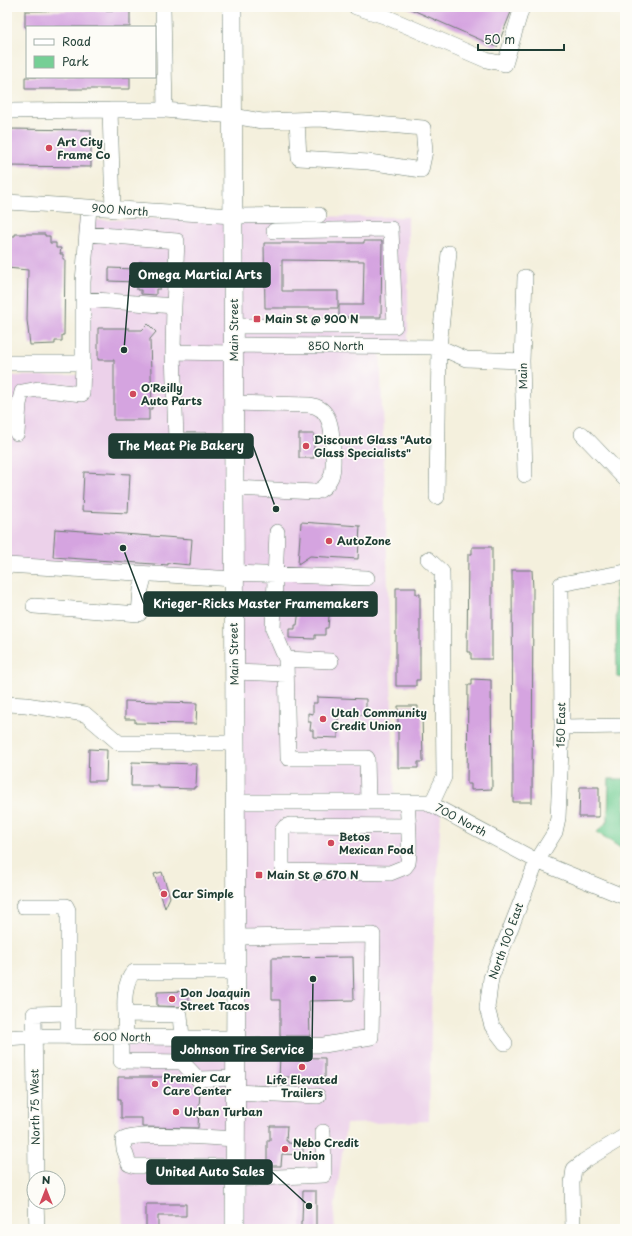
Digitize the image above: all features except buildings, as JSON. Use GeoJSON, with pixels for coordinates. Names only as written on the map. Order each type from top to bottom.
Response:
{"type":"FeatureCollection","features":[{"type":"Feature","properties":{"kind":"main road","name":"Main Street"},"geometry":{"type":"LineString","coordinates":[[232,7],[234,326],[233,576],[236,802],[235,1229]]}},
{"type":"Feature","properties":{"kind":"street"},"geometry":{"type":"LineString","coordinates":[[163,7],[164,110]]}},
{"type":"Feature","properties":{"kind":"street"},"geometry":{"type":"LineString","coordinates":[[356,7],[384,16],[486,60],[505,64],[522,7]]}},
{"type":"Feature","properties":{"kind":"street"},"geometry":{"type":"LineString","coordinates":[[110,110],[113,210]]}},
{"type":"Feature","properties":{"kind":"street"},"geometry":{"type":"LineString","coordinates":[[7,111],[164,110],[233,116],[262,121],[319,119],[423,128],[425,151],[421,170],[369,162],[299,158],[297,120]]}},
{"type":"Feature","properties":{"kind":"street","name":"900 North"},"geometry":{"type":"LineString","coordinates":[[7,202],[113,210],[233,216],[312,215],[306,230]]}},
{"type":"Feature","properties":{"kind":"street"},"geometry":{"type":"LineString","coordinates":[[17,434],[19,404],[22,392],[38,389],[82,394],[83,299],[89,208]]}},
{"type":"Feature","properties":{"kind":"street"},"geometry":{"type":"LineString","coordinates":[[234,326],[395,326],[391,229],[274,231]]}},
{"type":"Feature","properties":{"kind":"street"},"geometry":{"type":"LineString","coordinates":[[88,234],[176,241],[173,352],[176,440],[234,441]]}},
{"type":"Feature","properties":{"kind":"street"},"geometry":{"type":"LineString","coordinates":[[437,497],[439,347],[449,253]]}},
{"type":"Feature","properties":{"kind":"street","name":"Main"},"geometry":{"type":"LineString","coordinates":[[525,277],[522,361],[525,475]]}},
{"type":"Feature","properties":{"kind":"street"},"geometry":{"type":"LineString","coordinates":[[83,299],[174,306]]}},
{"type":"Feature","properties":{"kind":"street"},"geometry":{"type":"LineString","coordinates":[[439,347],[466,359],[522,361]]}},
{"type":"Feature","properties":{"kind":"street","name":"850 North"},"geometry":{"type":"LineString","coordinates":[[173,352],[234,349],[439,347]]}},
{"type":"Feature","properties":{"kind":"street"},"geometry":{"type":"LineString","coordinates":[[7,363],[83,363]]}},
{"type":"Feature","properties":{"kind":"street"},"geometry":{"type":"LineString","coordinates":[[234,403],[309,405],[317,407],[330,420],[332,427],[333,465],[331,478],[323,488],[315,492],[234,488]]}},
{"type":"Feature","properties":{"kind":"street"},"geometry":{"type":"LineString","coordinates":[[582,434],[625,479]]}},
{"type":"Feature","properties":{"kind":"street"},"geometry":{"type":"LineString","coordinates":[[277,532],[273,629],[286,667],[288,758],[367,758],[368,802]]}},
{"type":"Feature","properties":{"kind":"street"},"geometry":{"type":"LineString","coordinates":[[428,558],[442,572],[444,777],[431,805]]}},
{"type":"Feature","properties":{"kind":"street"},"geometry":{"type":"LineString","coordinates":[[7,565],[145,574],[233,576],[276,573],[367,578]]}},
{"type":"Feature","properties":{"kind":"street","name":"150 East"},"geometry":{"type":"LineString","coordinates":[[537,861],[555,832],[558,818],[562,727],[560,584],[625,572]]}},
{"type":"Feature","properties":{"kind":"street"},"geometry":{"type":"LineString","coordinates":[[34,606],[139,614],[141,589],[145,574]]}},
{"type":"Feature","properties":{"kind":"street"},"geometry":{"type":"LineString","coordinates":[[234,672],[331,661]]}},
{"type":"Feature","properties":{"kind":"street"},"geometry":{"type":"LineString","coordinates":[[7,704],[85,714],[119,743],[235,743]]}},
{"type":"Feature","properties":{"kind":"street"},"geometry":{"type":"LineString","coordinates":[[562,727],[625,726]]}},
{"type":"Feature","properties":{"kind":"street","name":"700 North"},"geometry":{"type":"LineString","coordinates":[[236,802],[426,802],[537,861],[625,897]]}},
{"type":"Feature","properties":{"kind":"street"},"geometry":{"type":"LineString","coordinates":[[333,824],[334,802]]}},
{"type":"Feature","properties":{"kind":"street"},"geometry":{"type":"LineString","coordinates":[[407,802],[408,826],[408,863],[396,872],[376,874],[299,873],[283,869],[281,838],[285,827],[297,825],[333,824],[408,826]]}},
{"type":"Feature","properties":{"kind":"street","name":"North 100 East"},"geometry":{"type":"LineString","coordinates":[[505,1043],[492,1026],[487,1008],[490,978],[537,861]]}},
{"type":"Feature","properties":{"kind":"street"},"geometry":{"type":"LineString","coordinates":[[23,906],[66,906],[68,910],[68,1037]]}},
{"type":"Feature","properties":{"kind":"street","name":"600 North"},"geometry":{"type":"LineString","coordinates":[[7,1038],[34,1036],[182,1038],[236,1042],[324,1045],[371,1037],[373,935],[236,937]]}},
{"type":"Feature","properties":{"kind":"street"},"geometry":{"type":"LineString","coordinates":[[236,972],[134,972],[129,976],[125,990],[126,1014],[121,1061],[182,1062],[198,1079],[318,1096]]}},
{"type":"Feature","properties":{"kind":"street","name":"North 75 West"},"geometry":{"type":"LineString","coordinates":[[36,1170],[34,1014],[68,1013]]}},
{"type":"Feature","properties":{"kind":"street"},"geometry":{"type":"LineString","coordinates":[[126,1014],[180,1015],[182,1038]]}},
{"type":"Feature","properties":{"kind":"street"},"geometry":{"type":"LineString","coordinates":[[236,1139],[145,1136],[127,1138],[123,1140],[124,1149],[129,1164],[135,1166],[236,1173],[324,1175],[323,1132]]}},
{"type":"Feature","properties":{"kind":"street"},"geometry":{"type":"LineString","coordinates":[[572,1229],[572,1183],[574,1168],[584,1160],[625,1136]]}},
{"type":"Feature","properties":{"kind":"street"},"geometry":{"type":"LineString","coordinates":[[36,1210],[37,1229]]}},
{"type":"Feature","properties":{"kind":"shaded area"},"geometry":{"type":"Polygon","coordinates":[[[233,216],[408,217],[408,347],[380,347],[395,802],[441,810],[432,977],[429,1121],[346,1124],[334,1214],[335,1229],[123,1229],[115,1037],[236,1038],[233,573],[7,564],[9,376],[83,375],[78,221],[233,216]]]}},
{"type":"Feature","properties":{"kind":"green space"},"geometry":{"type":"Polygon","coordinates":[[[625,581],[625,678],[617,677],[616,583],[625,581]]]}},
{"type":"Feature","properties":{"kind":"green space"},"geometry":{"type":"Polygon","coordinates":[[[609,779],[625,779],[625,851],[597,832],[608,821],[609,779]]]}},
{"type":"Feature","properties":{"kind":"place","name":"Art City Frame Co"},"geometry":{"type":"Point","coordinates":[49,148]}},
{"type":"Feature","properties":{"kind":"place","name":"Main St @ 900 N"},"geometry":{"type":"Point","coordinates":[257,319]}},
{"type":"Feature","properties":{"kind":"place","name":"Omega Martial Arts"},"geometry":{"type":"Point","coordinates":[124,350]}},
{"type":"Feature","properties":{"kind":"place","name":"O'Reilly Auto Parts"},"geometry":{"type":"Point","coordinates":[133,394]}},
{"type":"Feature","properties":{"kind":"place","name":"Discount Glass \"Auto Glass Specialists\""},"geometry":{"type":"Point","coordinates":[306,446]}},
{"type":"Feature","properties":{"kind":"place","name":"The Meat Pie Bakery"},"geometry":{"type":"Point","coordinates":[276,509]}},
{"type":"Feature","properties":{"kind":"place","name":"AutoZone"},"geometry":{"type":"Point","coordinates":[329,541]}},
{"type":"Feature","properties":{"kind":"place","name":"Krieger-Ricks Master Framemakers"},"geometry":{"type":"Point","coordinates":[123,548]}},
{"type":"Feature","properties":{"kind":"place","name":"Utah Community Credit Union"},"geometry":{"type":"Point","coordinates":[323,719]}},
{"type":"Feature","properties":{"kind":"place","name":"Betos Mexican Food"},"geometry":{"type":"Point","coordinates":[331,843]}},
{"type":"Feature","properties":{"kind":"place","name":"Main St @ 670 N"},"geometry":{"type":"Point","coordinates":[259,875]}},
{"type":"Feature","properties":{"kind":"place","name":"Car Simple"},"geometry":{"type":"Point","coordinates":[164,894]}},
{"type":"Feature","properties":{"kind":"place","name":"Johnson Tire Service"},"geometry":{"type":"Point","coordinates":[313,979]}},
{"type":"Feature","properties":{"kind":"place","name":"Don Joaquin Street Tacos"},"geometry":{"type":"Point","coordinates":[172,999]}},
{"type":"Feature","properties":{"kind":"place","name":"Life Elevated Trailers"},"geometry":{"type":"Point","coordinates":[302,1067]}},
{"type":"Feature","properties":{"kind":"place","name":"Premier Car Care Center"},"geometry":{"type":"Point","coordinates":[155,1084]}},
{"type":"Feature","properties":{"kind":"place","name":"Urban Turban"},"geometry":{"type":"Point","coordinates":[176,1112]}},
{"type":"Feature","properties":{"kind":"place","name":"Nebo Credit Union"},"geometry":{"type":"Point","coordinates":[285,1149]}},
{"type":"Feature","properties":{"kind":"place","name":"United Auto Sales"},"geometry":{"type":"Point","coordinates":[309,1206]}}]}
